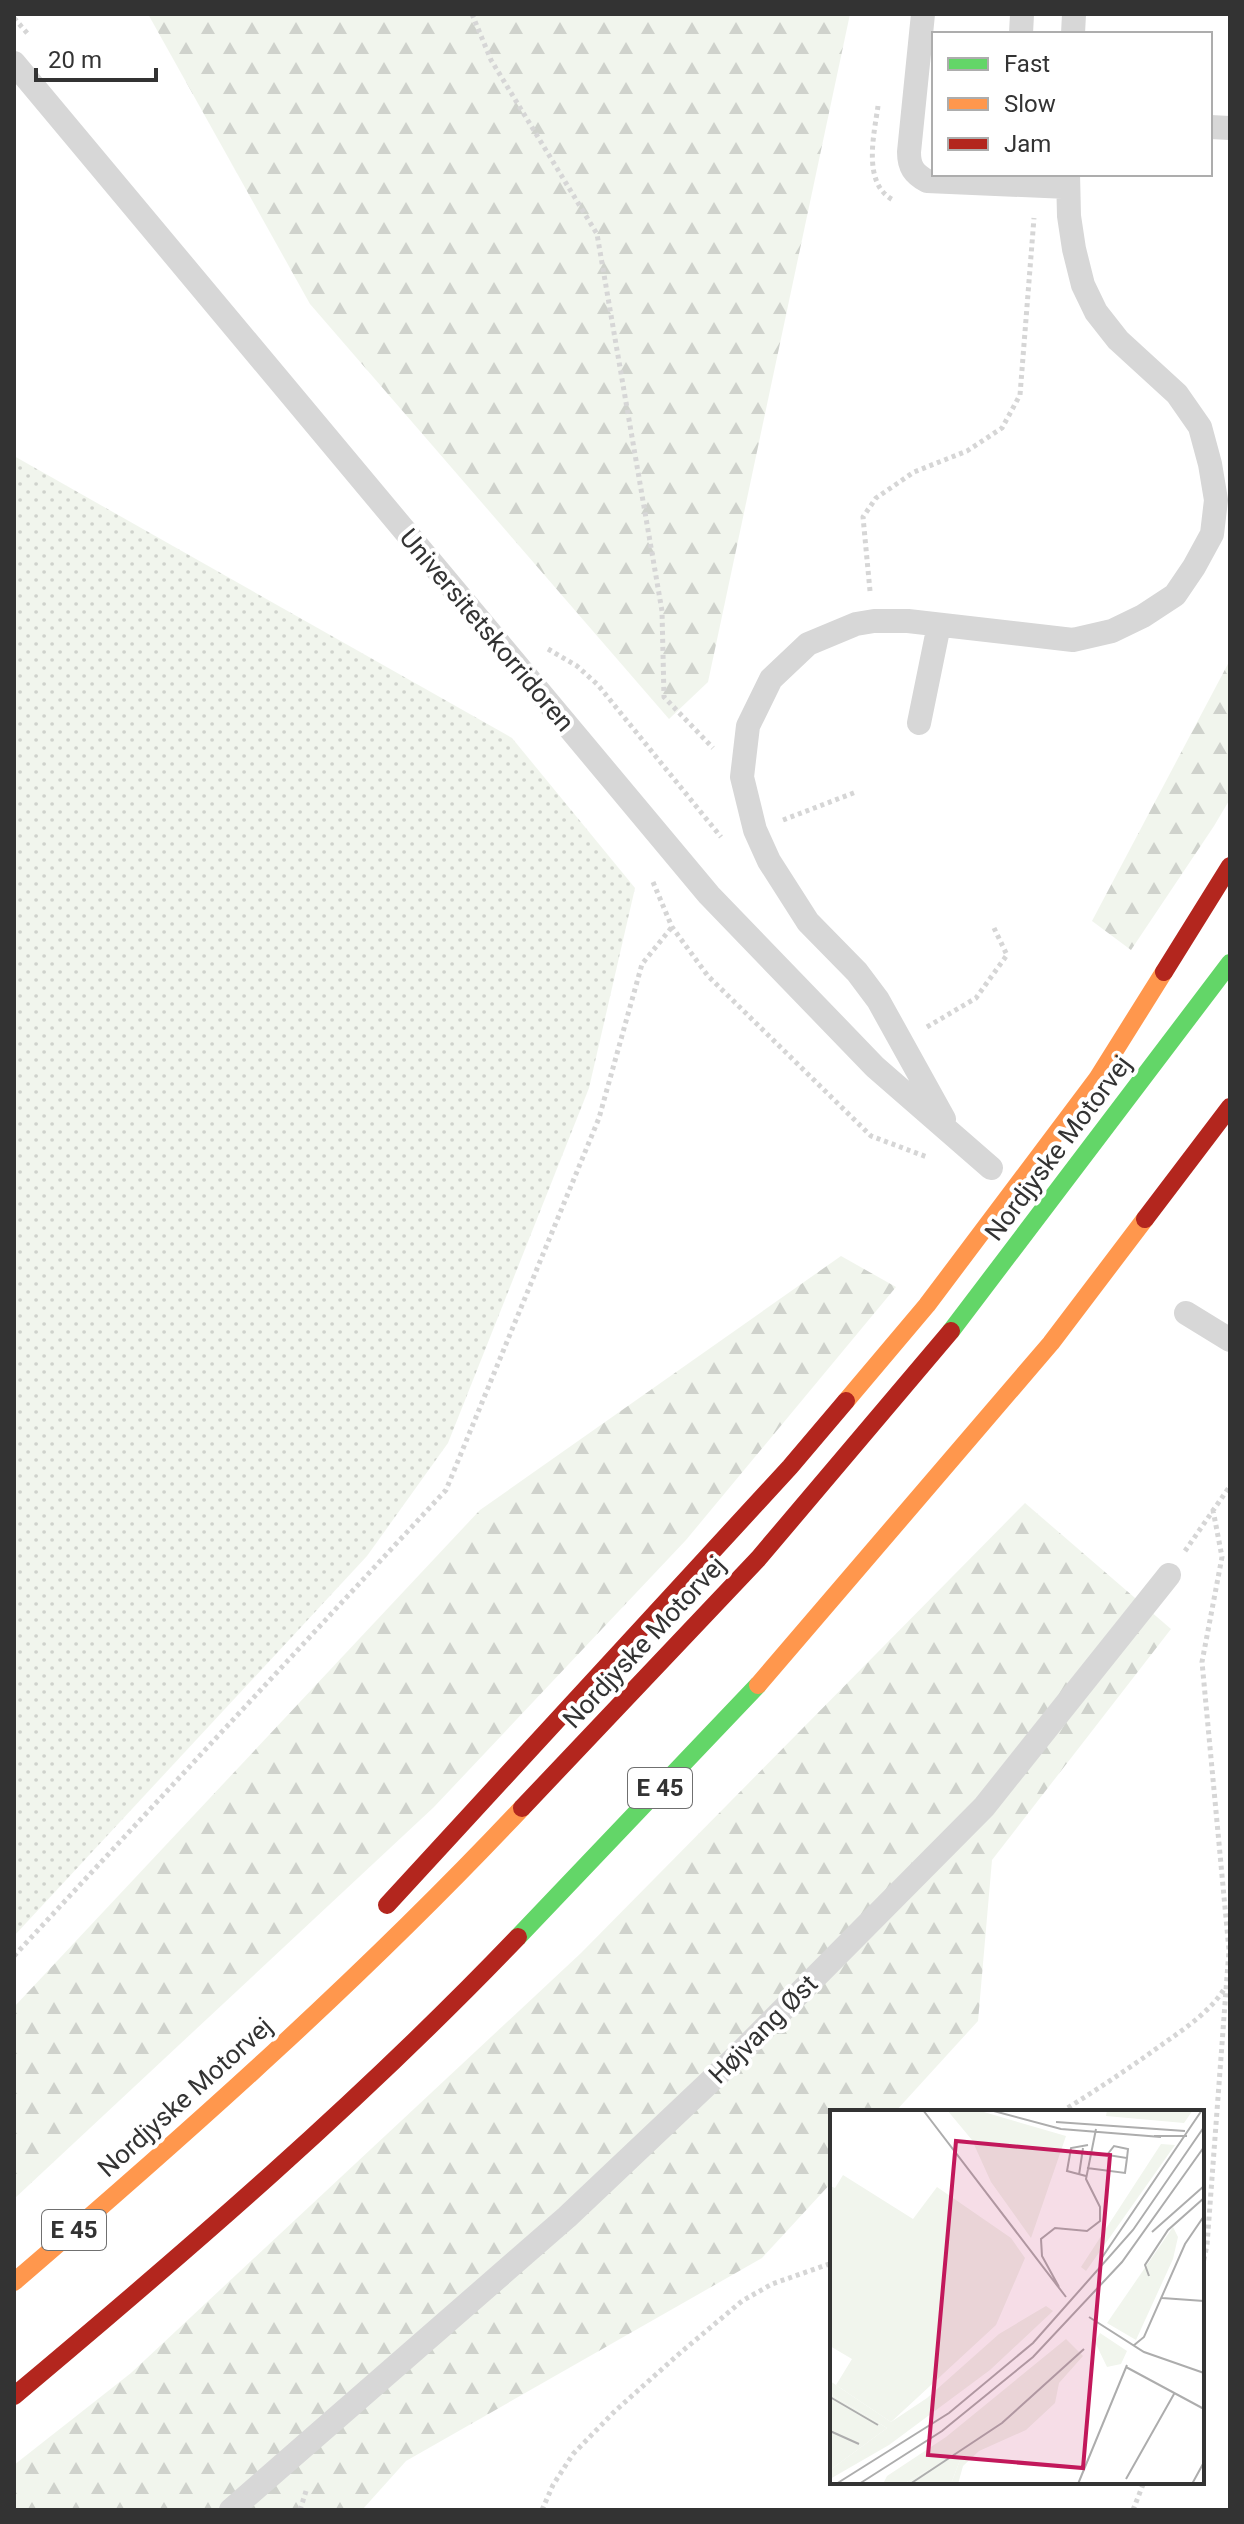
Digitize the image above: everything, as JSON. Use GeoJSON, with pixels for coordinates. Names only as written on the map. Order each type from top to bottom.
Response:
{"type":"FeatureCollection","features":[{"type":"Feature","properties":{"kind":"highway"},"geometry":{"type":"LineString","coordinates":[[372,1922],[780,1479],[927,1305],[1097,1079],[1230,866]]}},
{"type":"Feature","properties":{"kind":"highway","name":"Nordjyske Motorvej"},"geometry":{"type":"LineString","coordinates":[[14,2282],[134,2179],[303,2026],[468,1866],[758,1559],[950,1332],[1230,963]]}},
{"type":"Feature","properties":{"kind":"highway","name":"E 45"},"geometry":{"type":"LineString","coordinates":[[14,2396],[279,2167],[459,1998],[772,1671],[1051,1343],[1230,1107]]}},
{"type":"Feature","properties":{"kind":"highway"},"geometry":{"type":"LineString","coordinates":[[134,2179],[275,2027]]}},
{"type":"Feature","properties":{"kind":"lane"},"geometry":{"type":"LineString","coordinates":[[923,14],[909,152],[911,168],[917,176],[927,181],[1068,181],[1074,249],[1083,285],[1096,312],[1118,340],[1177,394],[1200,427],[1216,500],[1212,534],[1175,595],[1112,631],[1073,640],[939,625],[874,621],[856,624],[808,644],[771,679],[748,726],[742,777],[755,830],[769,861],[808,922],[857,972],[878,1000],[952,1136]]}},
{"type":"Feature","properties":{"kind":"lane","name":"Universitetskorridoren"},"geometry":{"type":"LineString","coordinates":[[14,63],[709,895],[875,1067],[991,1168]]}},
{"type":"Feature","properties":{"kind":"lane"},"geometry":{"type":"LineString","coordinates":[[919,723],[939,625]]}},
{"type":"Feature","properties":{"kind":"lane"},"geometry":{"type":"LineString","coordinates":[[1186,1313],[1230,1340]]}},
{"type":"Feature","properties":{"kind":"lane","name":"Højvang Øst"},"geometry":{"type":"LineString","coordinates":[[231,2510],[567,2217],[734,2059],[984,1807],[1169,1575]]}},
{"type":"Feature","properties":{"kind":"path"},"geometry":{"type":"LineString","coordinates":[[472,14],[491,60],[597,234],[662,611],[664,697],[742,777]]}},
{"type":"Feature","properties":{"kind":"path"},"geometry":{"type":"LineString","coordinates":[[14,18],[34,41]]}},
{"type":"Feature","properties":{"kind":"path"},"geometry":{"type":"LineString","coordinates":[[874,621],[863,517],[876,498],[914,472],[967,451],[1002,428],[1020,395],[1034,217]]}},
{"type":"Feature","properties":{"kind":"path"},"geometry":{"type":"LineString","coordinates":[[540,645],[577,666],[598,685],[728,847]]}},
{"type":"Feature","properties":{"kind":"path"},"geometry":{"type":"LineString","coordinates":[[14,1956],[446,1490],[599,1118],[642,964],[672,927]]}},
{"type":"Feature","properties":{"kind":"path"},"geometry":{"type":"LineString","coordinates":[[901,1042],[976,998],[1007,955],[994,928]]}},
{"type":"Feature","properties":{"kind":"path"},"geometry":{"type":"LineString","coordinates":[[1169,1575],[1230,1486]]}},
{"type":"Feature","properties":{"kind":"path"},"geometry":{"type":"LineString","coordinates":[[1204,2259],[1229,1950],[1202,1662],[1222,1557],[1213,1510]]}},
{"type":"Feature","properties":{"kind":"path"},"geometry":{"type":"LineString","coordinates":[[1064,2110],[1192,2023],[1218,2000],[1226,1987]]}},
{"type":"Feature","properties":{"kind":"path"},"geometry":{"type":"LineString","coordinates":[[542,2510],[553,2485],[573,2454],[615,2411],[680,2353],[742,2301],[772,2284],[830,2264]]}},
{"type":"Feature","properties":{"kind":"path"},"geometry":{"type":"LineString","coordinates":[[1133,2510],[1143,2484]]}},
{"type":"Feature","properties":{"kind":"green space"},"geometry":{"type":"Polygon","coordinates":[[[148,14],[850,14],[708,682],[669,719],[310,304],[148,14]]]}},
{"type":"Feature","properties":{"kind":"green space"},"geometry":{"type":"Polygon","coordinates":[[[14,456],[512,738],[635,888],[589,1088],[448,1443],[367,1556],[14,1936],[14,456]]]}},
{"type":"Feature","properties":{"kind":"green space"},"geometry":{"type":"Polygon","coordinates":[[[1230,660],[1230,799],[1131,950],[1092,921],[1230,660]]]}},
{"type":"Feature","properties":{"kind":"green space"},"geometry":{"type":"Polygon","coordinates":[[[841,1256],[896,1287],[686,1540],[434,1807],[14,2199],[14,2007],[480,1510],[841,1256]]]}},
{"type":"Feature","properties":{"kind":"green space"},"geometry":{"type":"Polygon","coordinates":[[[1025,1503],[1171,1629],[992,1860],[978,2021],[897,2110],[830,2110],[830,2184],[762,2258],[406,2461],[362,2510],[14,2510],[14,2465],[131,2373],[581,1953],[1025,1503]]]}},
{"type":"Feature","properties":{"kind":"traffic: fast"},"geometry":{"type":"LineString","coordinates":[[951,1331],[1230,963]]}},
{"type":"Feature","properties":{"kind":"traffic: fast"},"geometry":{"type":"LineString","coordinates":[[518,1937],[758,1685]]}},
{"type":"Feature","properties":{"kind":"traffic: slow"},"geometry":{"type":"LineString","coordinates":[[846,1401],[927,1305],[1097,1079],[1164,972]]}},
{"type":"Feature","properties":{"kind":"traffic: slow"},"geometry":{"type":"LineString","coordinates":[[758,1685],[1051,1343],[1145,1219]]}},
{"type":"Feature","properties":{"kind":"traffic: slow"},"geometry":{"type":"LineString","coordinates":[[14,2282],[274,2052],[400,1932],[522,1808]]}},
{"type":"Feature","properties":{"kind":"traffic: jam"},"geometry":{"type":"LineString","coordinates":[[1164,972],[1230,866]]}},
{"type":"Feature","properties":{"kind":"traffic: jam"},"geometry":{"type":"LineString","coordinates":[[1145,1219],[1230,1107]]}},
{"type":"Feature","properties":{"kind":"traffic: jam"},"geometry":{"type":"LineString","coordinates":[[522,1808],[758,1559],[951,1331]]}},
{"type":"Feature","properties":{"kind":"traffic: jam"},"geometry":{"type":"LineString","coordinates":[[387,1905],[790,1467],[846,1401]]}},
{"type":"Feature","properties":{"kind":"traffic: jam"},"geometry":{"type":"LineString","coordinates":[[14,2396],[144,2286],[335,2116],[518,1937]]}}]}
